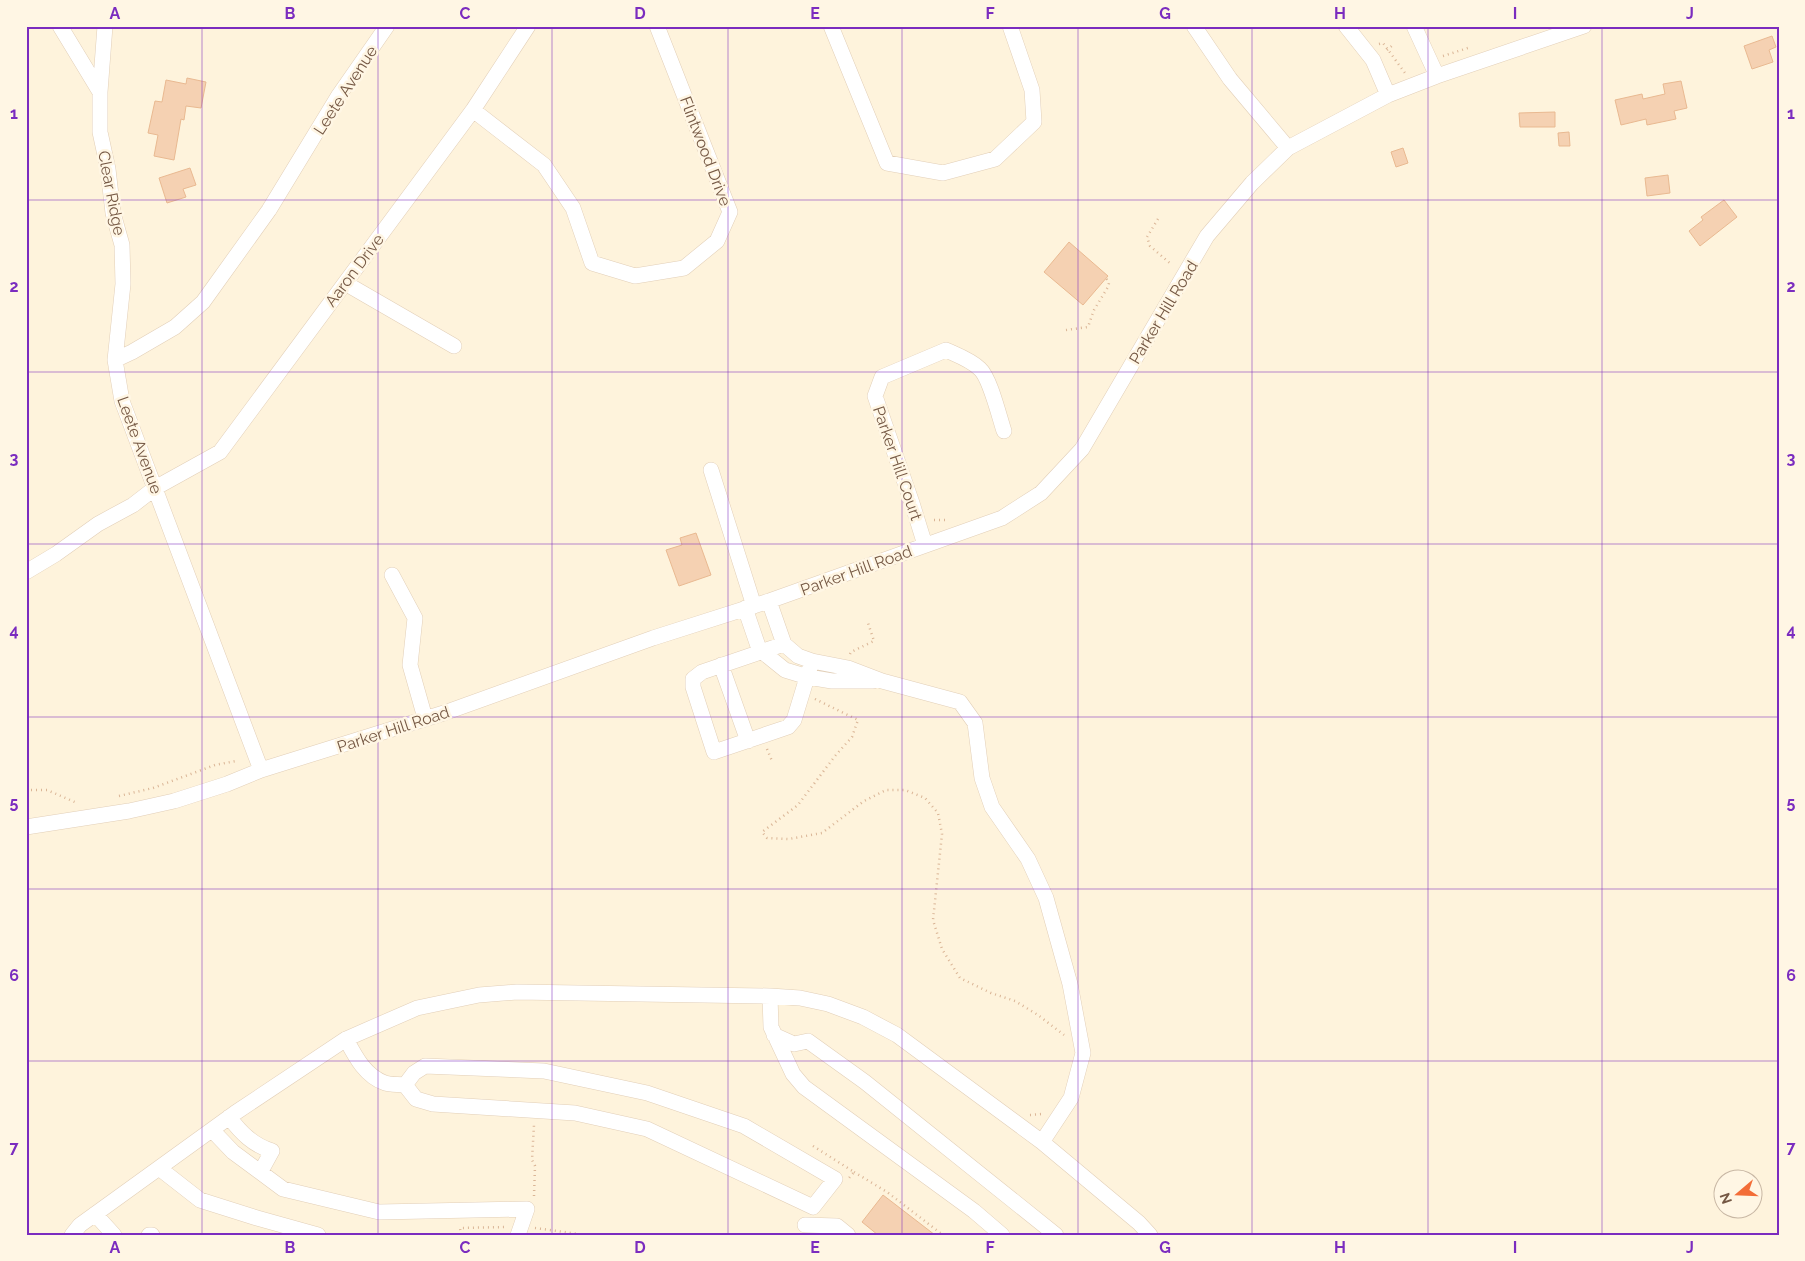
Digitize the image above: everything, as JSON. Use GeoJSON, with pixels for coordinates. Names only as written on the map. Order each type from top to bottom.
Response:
{"type":"FeatureCollection","features":[{"type":"Feature","properties":{"kind":"street"},"geometry":{"type":"LineString","coordinates":[[60,26],[100,92]]}},
{"type":"Feature","properties":{"kind":"street","name":"Clear Ridge"},"geometry":{"type":"LineString","coordinates":[[105,26],[100,92],[100,132],[108,169],[113,212],[122,245],[123,284],[115,360]]}},
{"type":"Feature","properties":{"kind":"street","name":"Leete Avenue"},"geometry":{"type":"LineString","coordinates":[[261,770],[122,401],[115,360],[175,327],[203,302],[269,210],[339,95],[387,26]]}},
{"type":"Feature","properties":{"kind":"street","name":"Aaron Drive"},"geometry":{"type":"LineString","coordinates":[[26,572],[56,554],[98,524],[134,505],[155,488],[220,452],[473,110],[528,26]]}},
{"type":"Feature","properties":{"kind":"street","name":"Flintwood Drive"},"geometry":{"type":"LineString","coordinates":[[473,110],[544,165],[573,208],[592,263],[635,276],[684,268],[717,241],[730,212],[657,26]]}},
{"type":"Feature","properties":{"kind":"street"},"geometry":{"type":"LineString","coordinates":[[831,26],[887,163],[943,173],[995,159],[1034,122],[1032,90],[1010,26]]}},
{"type":"Feature","properties":{"kind":"street"},"geometry":{"type":"LineString","coordinates":[[1194,26],[1230,80],[1288,148]]}},
{"type":"Feature","properties":{"kind":"street"},"geometry":{"type":"LineString","coordinates":[[1346,26],[1372,60],[1386,89]]}},
{"type":"Feature","properties":{"kind":"street"},"geometry":{"type":"LineString","coordinates":[[1414,26],[1437,76]]}},
{"type":"Feature","properties":{"kind":"street","name":"Parker Hill Road"},"geometry":{"type":"LineString","coordinates":[[26,827],[130,811],[174,801],[227,784],[261,770],[444,713],[652,638],[769,601],[925,545],[970,531],[1002,518],[1041,493],[1082,449],[1207,236],[1252,183],[1288,148],[1386,89],[1437,76],[1584,26]]}},
{"type":"Feature","properties":{"kind":"street"},"geometry":{"type":"LineString","coordinates":[[344,283],[454,346]]}},
{"type":"Feature","properties":{"kind":"street","name":"Parker Hill Court"},"geometry":{"type":"LineString","coordinates":[[925,545],[875,396],[882,377],[946,350],[972,363],[981,370],[988,383],[1004,431]]}},
{"type":"Feature","properties":{"kind":"street"},"geometry":{"type":"LineString","coordinates":[[711,470],[762,652],[785,670],[808,677],[832,682],[882,681]]}},
{"type":"Feature","properties":{"kind":"street"},"geometry":{"type":"LineString","coordinates":[[392,575],[415,618],[410,665],[425,718]]}},
{"type":"Feature","properties":{"kind":"street"},"geometry":{"type":"LineString","coordinates":[[769,601],[784,644],[798,656],[812,661],[848,668],[882,681],[960,702],[974,723],[982,778],[992,806],[1028,859],[1046,898],[1070,984],[1083,1053],[1071,1098],[1042,1142]]}},
{"type":"Feature","properties":{"kind":"street"},"geometry":{"type":"LineString","coordinates":[[784,644],[702,672],[693,679],[693,687],[714,752],[788,727],[794,720],[812,661]]}},
{"type":"Feature","properties":{"kind":"street"},"geometry":{"type":"LineString","coordinates":[[722,665],[748,740]]}},
{"type":"Feature","properties":{"kind":"street"},"geometry":{"type":"LineString","coordinates":[[72,1235],[80,1225],[229,1117],[346,1039],[417,1008],[479,995],[517,992],[770,996],[800,998],[828,1004],[863,1018],[897,1035],[1042,1142],[1139,1223],[1150,1235]]}},
{"type":"Feature","properties":{"kind":"street"},"geometry":{"type":"LineString","coordinates":[[770,996],[770,1027],[793,1074],[804,1087],[974,1211],[1002,1235]]}},
{"type":"Feature","properties":{"kind":"street"},"geometry":{"type":"LineString","coordinates":[[774,1035],[794,1044],[808,1041],[865,1082],[1056,1235]]}},
{"type":"Feature","properties":{"kind":"street"},"geometry":{"type":"LineString","coordinates":[[346,1039],[357,1061],[370,1073],[385,1083],[405,1084]]}},
{"type":"Feature","properties":{"kind":"street"},"geometry":{"type":"LineString","coordinates":[[405,1084],[414,1073],[425,1066],[545,1071],[647,1093],[744,1126],[835,1179],[813,1207],[801,1230]]}},
{"type":"Feature","properties":{"kind":"street"},"geometry":{"type":"LineString","coordinates":[[405,1084],[416,1099],[433,1104],[575,1113],[647,1129],[813,1207]]}},
{"type":"Feature","properties":{"kind":"street"},"geometry":{"type":"LineString","coordinates":[[229,1117],[248,1139],[259,1147],[272,1151],[261,1171]]}},
{"type":"Feature","properties":{"kind":"street"},"geometry":{"type":"LineString","coordinates":[[212,1130],[233,1152],[284,1188],[378,1212],[531,1204],[518,1235]]}},
{"type":"Feature","properties":{"kind":"street"},"geometry":{"type":"LineString","coordinates":[[160,1168],[200,1200],[318,1235]]}},
{"type":"Feature","properties":{"kind":"street"},"geometry":{"type":"LineString","coordinates":[[95,1214],[114,1235]]}},
{"type":"Feature","properties":{"kind":"street"},"geometry":{"type":"LineString","coordinates":[[801,1230],[837,1226],[848,1235]]}},
{"type":"Feature","properties":{"kind":"path"},"geometry":{"type":"LineString","coordinates":[[1387,50],[1394,44]]}},
{"type":"Feature","properties":{"kind":"path"},"geometry":{"type":"LineString","coordinates":[[1430,61],[1473,46]]}},
{"type":"Feature","properties":{"kind":"path"},"geometry":{"type":"LineString","coordinates":[[1386,89],[1405,73]]}},
{"type":"Feature","properties":{"kind":"path"},"geometry":{"type":"LineString","coordinates":[[1158,219],[1147,237],[1150,246],[1176,268]]}},
{"type":"Feature","properties":{"kind":"path"},"geometry":{"type":"LineString","coordinates":[[1066,330],[1088,327],[1094,310],[1108,287],[1109,283],[1106,278]]}},
{"type":"Feature","properties":{"kind":"path"},"geometry":{"type":"LineString","coordinates":[[934,520],[946,520],[955,517]]}},
{"type":"Feature","properties":{"kind":"path"},"geometry":{"type":"LineString","coordinates":[[848,668],[851,652],[874,641],[868,623]]}},
{"type":"Feature","properties":{"kind":"path"},"geometry":{"type":"LineString","coordinates":[[802,695],[858,720],[852,737],[835,756],[798,806],[762,832],[767,838],[782,839],[822,833],[864,801],[886,790],[905,790],[925,798],[938,813],[942,834],[933,920],[942,950],[960,978],[991,993],[1015,1001],[1038,1015],[1064,1036]]}},
{"type":"Feature","properties":{"kind":"path"},"geometry":{"type":"LineString","coordinates":[[117,796],[153,788],[215,765],[236,761]]}},
{"type":"Feature","properties":{"kind":"path"},"geometry":{"type":"LineString","coordinates":[[26,790],[47,790],[81,805]]}},
{"type":"Feature","properties":{"kind":"path"},"geometry":{"type":"LineString","coordinates":[[1028,1115],[1040,1115],[1049,1110]]}},
{"type":"Feature","properties":{"kind":"path"},"geometry":{"type":"LineString","coordinates":[[531,1204],[535,1166],[532,1160],[536,1111]]}},
{"type":"Feature","properties":{"kind":"path"},"geometry":{"type":"LineString","coordinates":[[854,1172],[887,1192],[943,1235]]}},
{"type":"Feature","properties":{"kind":"path"},"geometry":{"type":"LineString","coordinates":[[537,1222],[541,1228]]}},
{"type":"Feature","properties":{"kind":"path"},"geometry":{"type":"LineString","coordinates":[[531,1227],[586,1235]]}},
{"type":"Feature","properties":{"kind":"building"},"geometry":{"type":"Polygon","coordinates":[[[1772,36],[1776,47],[1769,50],[1773,62],[1752,69],[1744,46],[1772,36]]]}},
{"type":"Feature","properties":{"kind":"building"},"geometry":{"type":"Polygon","coordinates":[[[187,78],[206,82],[201,108],[186,106],[184,120],[181,119],[174,160],[154,156],[158,135],[148,133],[155,101],[162,102],[166,80],[186,84],[187,78]]]}},
{"type":"Feature","properties":{"kind":"building"},"geometry":{"type":"Polygon","coordinates":[[[1681,81],[1687,108],[1674,111],[1676,119],[1647,125],[1646,119],[1621,125],[1615,100],[1642,94],[1643,99],[1665,94],[1663,84],[1681,81]]]}},
{"type":"Feature","properties":{"kind":"building"},"geometry":{"type":"Polygon","coordinates":[[[1555,112],[1555,127],[1520,127],[1519,113],[1555,112]]]}},
{"type":"Feature","properties":{"kind":"building"},"geometry":{"type":"Polygon","coordinates":[[[1569,132],[1570,146],[1559,146],[1558,133],[1569,132]]]}},
{"type":"Feature","properties":{"kind":"building"},"geometry":{"type":"Polygon","coordinates":[[[1403,148],[1408,163],[1396,167],[1391,152],[1403,148]]]}},
{"type":"Feature","properties":{"kind":"building"},"geometry":{"type":"Polygon","coordinates":[[[190,168],[196,185],[183,189],[186,197],[167,203],[159,178],[190,168]]]}},
{"type":"Feature","properties":{"kind":"building"},"geometry":{"type":"Polygon","coordinates":[[[1668,175],[1670,193],[1647,196],[1645,178],[1668,175]]]}},
{"type":"Feature","properties":{"kind":"building"},"geometry":{"type":"Polygon","coordinates":[[[1724,200],[1737,217],[1700,246],[1689,231],[1703,220],[1701,217],[1724,200]]]}},
{"type":"Feature","properties":{"kind":"building"},"geometry":{"type":"Polygon","coordinates":[[[1069,242],[1108,276],[1083,305],[1044,272],[1069,242]]]}},
{"type":"Feature","properties":{"kind":"building"},"geometry":{"type":"Polygon","coordinates":[[[696,533],[711,575],[679,586],[666,550],[682,545],[680,538],[696,533]]]}},
{"type":"Feature","properties":{"kind":"building"},"geometry":{"type":"Polygon","coordinates":[[[883,1195],[935,1235],[878,1235],[862,1222],[883,1195]]]}}]}
